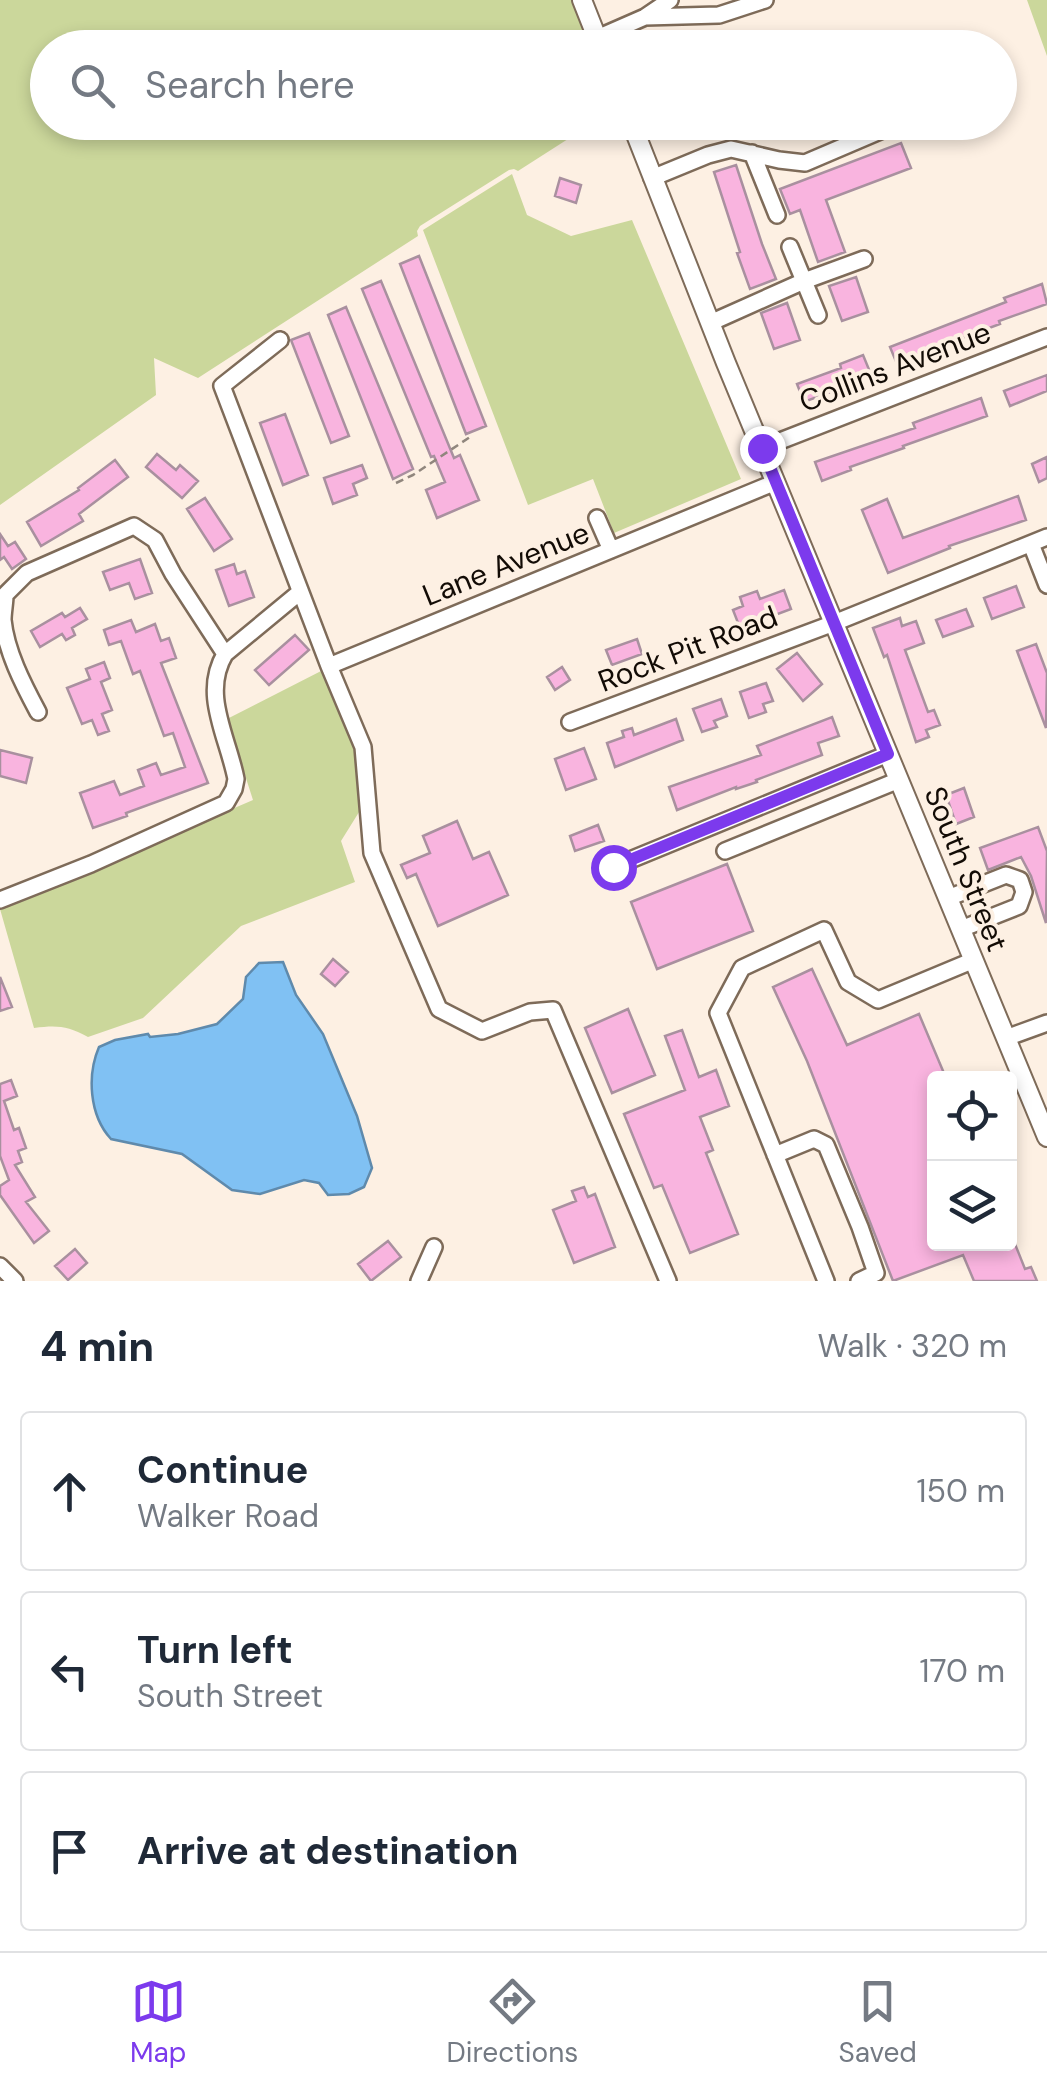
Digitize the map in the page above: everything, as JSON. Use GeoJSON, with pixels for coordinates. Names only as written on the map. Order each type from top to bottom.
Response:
{"type":"FeatureCollection","features":[{"type":"Feature","properties":{"kind":"main road"},"geometry":{"type":"LineString","coordinates":[[582,0],[594,30]]}},
{"type":"Feature","properties":{"kind":"main road","name":"South Street"},"geometry":{"type":"LineString","coordinates":[[637,140],[1047,1137]]}},
{"type":"Feature","properties":{"kind":"street"},"geometry":{"type":"LineString","coordinates":[[622,30],[670,0]]}},
{"type":"Feature","properties":{"kind":"street"},"geometry":{"type":"LineString","coordinates":[[644,17],[719,14],[766,0]]}},
{"type":"Feature","properties":{"kind":"street"},"geometry":{"type":"LineString","coordinates":[[652,178],[731,148],[805,163],[859,140]]}},
{"type":"Feature","properties":{"kind":"street"},"geometry":{"type":"LineString","coordinates":[[752,154],[777,215]]}},
{"type":"Feature","properties":{"kind":"street"},"geometry":{"type":"LineString","coordinates":[[790,247],[818,315]]}},
{"type":"Feature","properties":{"kind":"street"},"geometry":{"type":"LineString","coordinates":[[710,324],[864,259]]}},
{"type":"Feature","properties":{"kind":"street","name":"Collins Avenue"},"geometry":{"type":"LineString","coordinates":[[762,448],[1047,337]]}},
{"type":"Feature","properties":{"kind":"street"},"geometry":{"type":"LineString","coordinates":[[280,340],[222,386],[363,748],[372,854],[440,1009],[482,1031],[530,1012],[553,1010],[668,1281]]}},
{"type":"Feature","properties":{"kind":"street","name":"Lane Avenue"},"geometry":{"type":"LineString","coordinates":[[329,666],[776,482]]}},
{"type":"Feature","properties":{"kind":"street"},"geometry":{"type":"LineString","coordinates":[[597,518],[611,550]]}},
{"type":"Feature","properties":{"kind":"street"},"geometry":{"type":"LineString","coordinates":[[38,712],[23,684],[10,645],[4,620],[5,595],[27,574],[134,526],[155,540],[226,654]]}},
{"type":"Feature","properties":{"kind":"street","name":"Rock Pit Road"},"geometry":{"type":"LineString","coordinates":[[570,722],[834,623],[1047,537]]}},
{"type":"Feature","properties":{"kind":"street"},"geometry":{"type":"LineString","coordinates":[[1031,544],[1047,585]]}},
{"type":"Feature","properties":{"kind":"street"},"geometry":{"type":"LineString","coordinates":[[0,900],[226,803],[236,782],[216,709],[220,664],[226,654],[300,592]]}},
{"type":"Feature","properties":{"kind":"street"},"geometry":{"type":"LineString","coordinates":[[613,867],[888,754]]}},
{"type":"Feature","properties":{"kind":"street"},"geometry":{"type":"LineString","coordinates":[[724,851],[899,780]]}},
{"type":"Feature","properties":{"kind":"street"},"geometry":{"type":"LineString","coordinates":[[948,898],[1006,876],[1020,880],[1024,892],[1018,906],[961,929]]}},
{"type":"Feature","properties":{"kind":"street"},"geometry":{"type":"LineString","coordinates":[[826,1281],[718,1013],[742,968],[824,930],[848,982],[878,1000],[974,960]]}},
{"type":"Feature","properties":{"kind":"street"},"geometry":{"type":"LineString","coordinates":[[1006,1038],[1047,1023]]}},
{"type":"Feature","properties":{"kind":"street"},"geometry":{"type":"LineString","coordinates":[[775,1155],[814,1140],[826,1145],[876,1273],[859,1281]]}},
{"type":"Feature","properties":{"kind":"street"},"geometry":{"type":"LineString","coordinates":[[419,1281],[434,1247]]}},
{"type":"Feature","properties":{"kind":"street"},"geometry":{"type":"LineString","coordinates":[[0,1266],[15,1281]]}},
{"type":"Feature","properties":{"kind":"path"},"geometry":{"type":"LineString","coordinates":[[396,483],[473,435]]}},
{"type":"Feature","properties":{"kind":"green space"},"geometry":{"type":"Polygon","coordinates":[[[0,0],[574,0],[586,30],[30,30],[30,140],[566,140],[518,171],[509,170],[420,226],[418,236],[198,378],[154,358],[156,395],[0,505],[0,0]]]}},
{"type":"Feature","properties":{"kind":"green space"},"geometry":{"type":"Polygon","coordinates":[[[1027,0],[1047,0],[1047,56],[1027,0]]]}},
{"type":"Feature","properties":{"kind":"green space"},"geometry":{"type":"Polygon","coordinates":[[[512,174],[527,215],[571,236],[632,220],[741,479],[614,533],[593,479],[528,505],[423,230],[512,174]]]}},
{"type":"Feature","properties":{"kind":"green space"},"geometry":{"type":"Polygon","coordinates":[[[325,669],[374,788],[341,841],[355,882],[241,926],[143,1018],[88,1037],[62,1027],[34,1028],[0,909],[253,800],[227,719],[325,669]]]}},
{"type":"Feature","properties":{"kind":"water"},"geometry":{"type":"Polygon","coordinates":[[[283,962],[296,995],[323,1034],[357,1116],[372,1168],[364,1187],[349,1194],[328,1195],[319,1183],[304,1180],[260,1194],[232,1190],[182,1154],[111,1139],[98,1118],[92,1094],[99,1047],[115,1040],[178,1034],[217,1024],[243,999],[246,977],[259,963],[283,962]]]}},
{"type":"Feature","properties":{"kind":"building"},"geometry":{"type":"Polygon","coordinates":[[[901,143],[911,168],[826,200],[845,252],[818,262],[800,210],[790,214],[780,189],[901,143]]]}},
{"type":"Feature","properties":{"kind":"building"},"geometry":{"type":"Polygon","coordinates":[[[736,165],[776,279],[750,289],[714,172],[736,165]]]}},
{"type":"Feature","properties":{"kind":"building"},"geometry":{"type":"Polygon","coordinates":[[[560,178],[581,185],[576,203],[555,196],[560,178]]]}},
{"type":"Feature","properties":{"kind":"building"},"geometry":{"type":"Polygon","coordinates":[[[419,256],[486,426],[466,434],[400,264],[419,256]]]}},
{"type":"Feature","properties":{"kind":"building"},"geometry":{"type":"Polygon","coordinates":[[[856,277],[868,312],[842,321],[829,286],[856,277]]]}},
{"type":"Feature","properties":{"kind":"building"},"geometry":{"type":"Polygon","coordinates":[[[381,281],[454,458],[460,455],[479,500],[437,518],[426,490],[445,482],[362,289],[381,281]]]}},
{"type":"Feature","properties":{"kind":"building"},"geometry":{"type":"Polygon","coordinates":[[[1042,284],[1047,304],[897,364],[890,347],[1042,284]]]}},
{"type":"Feature","properties":{"kind":"building"},"geometry":{"type":"Polygon","coordinates":[[[787,303],[800,340],[774,349],[761,313],[787,303]]]}},
{"type":"Feature","properties":{"kind":"building"},"geometry":{"type":"Polygon","coordinates":[[[346,307],[413,469],[393,479],[328,315],[346,307]]]}},
{"type":"Feature","properties":{"kind":"building"},"geometry":{"type":"Polygon","coordinates":[[[309,333],[349,436],[331,443],[291,340],[309,333]]]}},
{"type":"Feature","properties":{"kind":"building"},"geometry":{"type":"Polygon","coordinates":[[[863,355],[870,372],[831,386],[833,391],[804,402],[797,384],[841,368],[840,364],[863,355]]]}},
{"type":"Feature","properties":{"kind":"building"},"geometry":{"type":"Polygon","coordinates":[[[1047,375],[1047,391],[1010,406],[1004,391],[1047,375]]]}},
{"type":"Feature","properties":{"kind":"building"},"geometry":{"type":"Polygon","coordinates":[[[981,398],[987,416],[822,481],[815,462],[915,428],[913,423],[981,398]]]}},
{"type":"Feature","properties":{"kind":"building"},"geometry":{"type":"Polygon","coordinates":[[[285,414],[308,475],[283,485],[260,423],[285,414]]]}},
{"type":"Feature","properties":{"kind":"building"},"geometry":{"type":"Polygon","coordinates":[[[157,454],[176,470],[180,465],[198,481],[182,498],[146,467],[157,454]]]}},
{"type":"Feature","properties":{"kind":"building"},"geometry":{"type":"Polygon","coordinates":[[[1047,457],[1047,478],[1039,482],[1032,464],[1047,457]]]}},
{"type":"Feature","properties":{"kind":"building"},"geometry":{"type":"Polygon","coordinates":[[[115,460],[128,477],[79,514],[83,521],[41,546],[27,522],[79,490],[115,460]]]}},
{"type":"Feature","properties":{"kind":"building"},"geometry":{"type":"Polygon","coordinates":[[[362,465],[367,478],[353,484],[357,495],[333,504],[324,478],[362,465]]]}},
{"type":"Feature","properties":{"kind":"building"},"geometry":{"type":"Polygon","coordinates":[[[1018,496],[1026,520],[949,546],[888,573],[862,510],[887,499],[903,538],[1018,496]]]}},
{"type":"Feature","properties":{"kind":"building"},"geometry":{"type":"Polygon","coordinates":[[[205,498],[232,539],[214,551],[187,509],[205,498]]]}},
{"type":"Feature","properties":{"kind":"building"},"geometry":{"type":"Polygon","coordinates":[[[0,534],[8,546],[15,542],[26,559],[12,569],[4,557],[0,560],[0,534]]]}},
{"type":"Feature","properties":{"kind":"building"},"geometry":{"type":"Polygon","coordinates":[[[140,559],[152,593],[135,599],[129,583],[110,590],[103,572],[140,559]]]}},
{"type":"Feature","properties":{"kind":"building"},"geometry":{"type":"Polygon","coordinates":[[[234,564],[237,574],[245,571],[254,597],[229,606],[216,570],[234,564]]]}},
{"type":"Feature","properties":{"kind":"building"},"geometry":{"type":"Polygon","coordinates":[[[1016,586],[1024,607],[992,619],[984,598],[1016,586]]]}},
{"type":"Feature","properties":{"kind":"building"},"geometry":{"type":"Polygon","coordinates":[[[784,590],[791,609],[740,628],[733,610],[743,606],[740,597],[757,591],[760,599],[784,590]]]}},
{"type":"Feature","properties":{"kind":"building"},"geometry":{"type":"Polygon","coordinates":[[[80,608],[87,619],[72,628],[75,635],[66,640],[62,634],[40,647],[31,631],[62,613],[65,617],[80,608]]]}},
{"type":"Feature","properties":{"kind":"building"},"geometry":{"type":"Polygon","coordinates":[[[966,609],[973,626],[943,637],[936,620],[966,609]]]}},
{"type":"Feature","properties":{"kind":"building"},"geometry":{"type":"Polygon","coordinates":[[[900,618],[902,626],[916,621],[924,643],[905,650],[928,712],[934,710],[940,725],[926,730],[929,737],[916,742],[887,655],[884,657],[873,628],[900,618]]]}},
{"type":"Feature","properties":{"kind":"building"},"geometry":{"type":"Polygon","coordinates":[[[131,620],[136,632],[155,624],[161,641],[169,638],[176,658],[161,663],[208,783],[93,828],[80,793],[114,781],[120,795],[144,786],[138,770],[156,763],[161,775],[185,767],[173,733],[164,736],[140,671],[133,674],[121,641],[109,645],[104,630],[131,620]]]}},
{"type":"Feature","properties":{"kind":"building"},"geometry":{"type":"Polygon","coordinates":[[[295,635],[309,650],[269,685],[255,670],[295,635]]]}},
{"type":"Feature","properties":{"kind":"building"},"geometry":{"type":"Polygon","coordinates":[[[637,639],[642,654],[612,665],[606,650],[637,639]]]}},
{"type":"Feature","properties":{"kind":"building"},"geometry":{"type":"Polygon","coordinates":[[[1036,644],[1047,673],[1046,728],[1017,651],[1036,644]]]}},
{"type":"Feature","properties":{"kind":"building"},"geometry":{"type":"Polygon","coordinates":[[[797,653],[822,684],[803,701],[777,669],[797,653]]]}},
{"type":"Feature","properties":{"kind":"building"},"geometry":{"type":"Polygon","coordinates":[[[104,662],[110,678],[101,682],[112,710],[102,714],[109,731],[98,735],[92,720],[82,724],[67,688],[90,679],[86,669],[104,662]]]}},
{"type":"Feature","properties":{"kind":"building"},"geometry":{"type":"Polygon","coordinates":[[[562,667],[570,680],[555,690],[547,677],[562,667]]]}},
{"type":"Feature","properties":{"kind":"building"},"geometry":{"type":"Polygon","coordinates":[[[766,683],[773,701],[763,704],[766,712],[749,718],[740,692],[766,683]]]}},
{"type":"Feature","properties":{"kind":"building"},"geometry":{"type":"Polygon","coordinates":[[[721,699],[727,716],[714,721],[717,727],[702,732],[693,709],[721,699]]]}},
{"type":"Feature","properties":{"kind":"building"},"geometry":{"type":"Polygon","coordinates":[[[832,717],[839,736],[818,743],[822,755],[677,810],[669,787],[761,755],[757,746],[832,717]]]}},
{"type":"Feature","properties":{"kind":"building"},"geometry":{"type":"Polygon","coordinates":[[[676,719],[683,740],[615,767],[607,743],[624,737],[622,731],[632,728],[634,735],[676,719]]]}},
{"type":"Feature","properties":{"kind":"building"},"geometry":{"type":"Polygon","coordinates":[[[584,748],[596,779],[566,790],[555,759],[584,748]]]}},
{"type":"Feature","properties":{"kind":"building"},"geometry":{"type":"Polygon","coordinates":[[[0,750],[32,758],[26,783],[0,776],[0,750]]]}},
{"type":"Feature","properties":{"kind":"building"},"geometry":{"type":"Polygon","coordinates":[[[964,788],[974,817],[956,824],[946,795],[964,788]]]}},
{"type":"Feature","properties":{"kind":"building"},"geometry":{"type":"Polygon","coordinates":[[[457,821],[473,859],[489,852],[508,895],[438,926],[416,874],[407,878],[401,865],[430,853],[423,836],[457,821]]]}},
{"type":"Feature","properties":{"kind":"building"},"geometry":{"type":"Polygon","coordinates":[[[598,825],[604,841],[575,851],[570,836],[598,825]]]}},
{"type":"Feature","properties":{"kind":"building"},"geometry":{"type":"Polygon","coordinates":[[[1038,827],[1047,851],[1046,923],[1021,857],[988,870],[980,848],[1038,827]]]}},
{"type":"Feature","properties":{"kind":"building"},"geometry":{"type":"Polygon","coordinates":[[[727,864],[753,931],[657,969],[631,902],[727,864]]]}},
{"type":"Feature","properties":{"kind":"building"},"geometry":{"type":"Polygon","coordinates":[[[333,959],[348,972],[335,986],[321,974],[333,959]]]}},
{"type":"Feature","properties":{"kind":"building"},"geometry":{"type":"Polygon","coordinates":[[[812,969],[847,1045],[919,1014],[943,1071],[927,1071],[927,1251],[1017,1249],[1025,1269],[1031,1267],[1037,1281],[974,1281],[963,1255],[893,1281],[807,1061],[773,987],[812,969]]]}},
{"type":"Feature","properties":{"kind":"building"},"geometry":{"type":"Polygon","coordinates":[[[0,977],[12,1007],[0,1011],[0,977]]]}},
{"type":"Feature","properties":{"kind":"building"},"geometry":{"type":"Polygon","coordinates":[[[628,1009],[655,1075],[612,1093],[585,1028],[628,1009]]]}},
{"type":"Feature","properties":{"kind":"building"},"geometry":{"type":"Polygon","coordinates":[[[682,1030],[699,1077],[716,1070],[729,1106],[700,1117],[713,1150],[706,1153],[738,1234],[690,1253],[662,1185],[654,1188],[624,1114],[685,1090],[665,1036],[682,1030]]]}},
{"type":"Feature","properties":{"kind":"building"},"geometry":{"type":"Polygon","coordinates":[[[11,1080],[17,1096],[4,1101],[14,1130],[19,1128],[26,1148],[18,1151],[22,1162],[15,1165],[35,1197],[26,1202],[49,1231],[34,1243],[0,1195],[0,1186],[9,1180],[0,1156],[0,1084],[11,1080]]]}},
{"type":"Feature","properties":{"kind":"building"},"geometry":{"type":"Polygon","coordinates":[[[584,1187],[588,1197],[595,1194],[615,1247],[574,1263],[553,1210],[576,1201],[572,1191],[584,1187]]]}},
{"type":"Feature","properties":{"kind":"building"},"geometry":{"type":"Polygon","coordinates":[[[388,1241],[401,1257],[371,1281],[358,1264],[388,1241]]]}},
{"type":"Feature","properties":{"kind":"building"},"geometry":{"type":"Polygon","coordinates":[[[75,1249],[87,1263],[68,1280],[55,1266],[75,1249]]]}},
{"type":"Feature","properties":{"kind":"route"},"geometry":{"type":"LineString","coordinates":[[613,867],[888,754],[762,448]]}}]}
